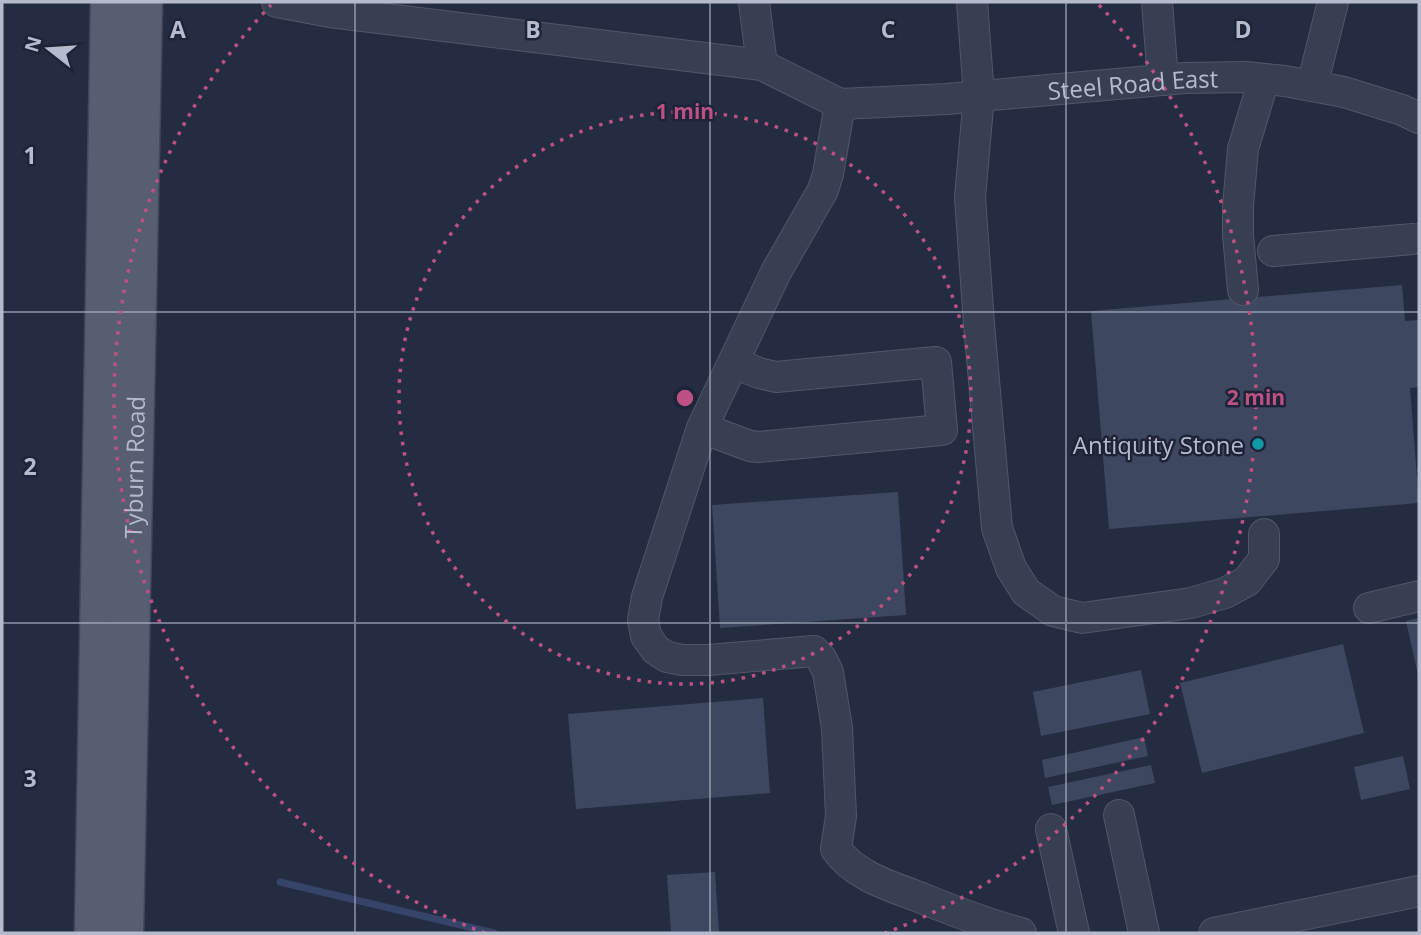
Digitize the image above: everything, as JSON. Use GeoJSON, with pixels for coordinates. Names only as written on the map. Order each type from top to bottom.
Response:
{"type":"FeatureCollection","features":[{"type":"Feature","properties":{"kind":"main road","name":"Tyburn Road"},"geometry":{"type":"LineString","coordinates":[[94,933],[110,2]]}},
{"type":"Feature","properties":{"kind":"main road","name":"Tyburn Road"},"geometry":{"type":"LineString","coordinates":[[124,933],[143,2]]}},
{"type":"Feature","properties":{"kind":"street"},"geometry":{"type":"LineString","coordinates":[[277,2],[330,12],[762,65],[840,104],[823,190],[776,272],[702,428],[647,597],[643,620],[646,636],[656,650],[667,657],[682,660],[814,651],[828,672],[837,727],[841,816],[836,849],[843,859],[870,877],[986,924],[1021,933]]}},
{"type":"Feature","properties":{"kind":"street"},"geometry":{"type":"LineString","coordinates":[[754,2],[762,65]]}},
{"type":"Feature","properties":{"kind":"street"},"geometry":{"type":"LineString","coordinates":[[972,2],[979,96],[970,197],[998,528],[1012,568],[1026,592],[1053,611],[1082,618],[1191,603],[1225,593],[1247,581],[1264,559],[1264,534]]}},
{"type":"Feature","properties":{"kind":"street"},"geometry":{"type":"LineString","coordinates":[[1157,2],[1163,80]]}},
{"type":"Feature","properties":{"kind":"street"},"geometry":{"type":"LineString","coordinates":[[1312,86],[1333,2]]}},
{"type":"Feature","properties":{"kind":"street","name":"Steel Road East"},"geometry":{"type":"LineString","coordinates":[[840,104],[979,96],[1185,78],[1245,77],[1344,92],[1419,118]]}},
{"type":"Feature","properties":{"kind":"street"},"geometry":{"type":"LineString","coordinates":[[1243,290],[1238,216],[1243,149],[1264,79]]}},
{"type":"Feature","properties":{"kind":"street"},"geometry":{"type":"LineString","coordinates":[[1273,251],[1417,236]]}},
{"type":"Feature","properties":{"kind":"street"},"geometry":{"type":"LineString","coordinates":[[702,428],[758,447],[942,430],[936,362],[776,377],[734,363]]}},
{"type":"Feature","properties":{"kind":"street"},"geometry":{"type":"LineString","coordinates":[[1369,608],[1419,596]]}},
{"type":"Feature","properties":{"kind":"street"},"geometry":{"type":"LineString","coordinates":[[1119,815],[1144,933]]}},
{"type":"Feature","properties":{"kind":"street"},"geometry":{"type":"LineString","coordinates":[[1051,829],[1074,933]]}},
{"type":"Feature","properties":{"kind":"street"},"geometry":{"type":"LineString","coordinates":[[1214,933],[1419,891]]}},
{"type":"Feature","properties":{"kind":"building","name":"Antiquity Stone"},"geometry":{"type":"Polygon","coordinates":[[[1402,285],[1405,321],[1419,320],[1419,387],[1410,388],[1419,503],[1109,529],[1091,311],[1402,285]]]}},
{"type":"Feature","properties":{"kind":"building"},"geometry":{"type":"Polygon","coordinates":[[[898,492],[906,615],[720,628],[712,505],[898,492]]]}},
{"type":"Feature","properties":{"kind":"building"},"geometry":{"type":"Polygon","coordinates":[[[1419,618],[1419,675],[1418,675],[1406,621],[1419,618]]]}},
{"type":"Feature","properties":{"kind":"building"},"geometry":{"type":"Polygon","coordinates":[[[1343,644],[1364,733],[1202,773],[1180,683],[1343,644]]]}},
{"type":"Feature","properties":{"kind":"building"},"geometry":{"type":"Polygon","coordinates":[[[1141,670],[1150,714],[1041,736],[1033,692],[1141,670]]]}},
{"type":"Feature","properties":{"kind":"building"},"geometry":{"type":"Polygon","coordinates":[[[763,698],[770,793],[576,809],[568,714],[763,698]]]}},
{"type":"Feature","properties":{"kind":"building"},"geometry":{"type":"Polygon","coordinates":[[[1144,737],[1148,756],[1045,778],[1042,760],[1144,737]]]}},
{"type":"Feature","properties":{"kind":"building"},"geometry":{"type":"Polygon","coordinates":[[[1403,756],[1410,789],[1361,800],[1354,767],[1403,756]]]}},
{"type":"Feature","properties":{"kind":"building"},"geometry":{"type":"Polygon","coordinates":[[[1151,765],[1155,783],[1052,805],[1048,787],[1151,765]]]}},
{"type":"Feature","properties":{"kind":"building"},"geometry":{"type":"Polygon","coordinates":[[[715,872],[719,933],[671,933],[667,875],[715,872]]]}},
{"type":"Feature","properties":{"kind":"waterway"},"geometry":{"type":"LineString","coordinates":[[280,882],[494,933]]}},
{"type":"Feature","properties":{"kind":"place","name":"Antiquity Stone"},"geometry":{"type":"Point","coordinates":[1258,444]}}]}
